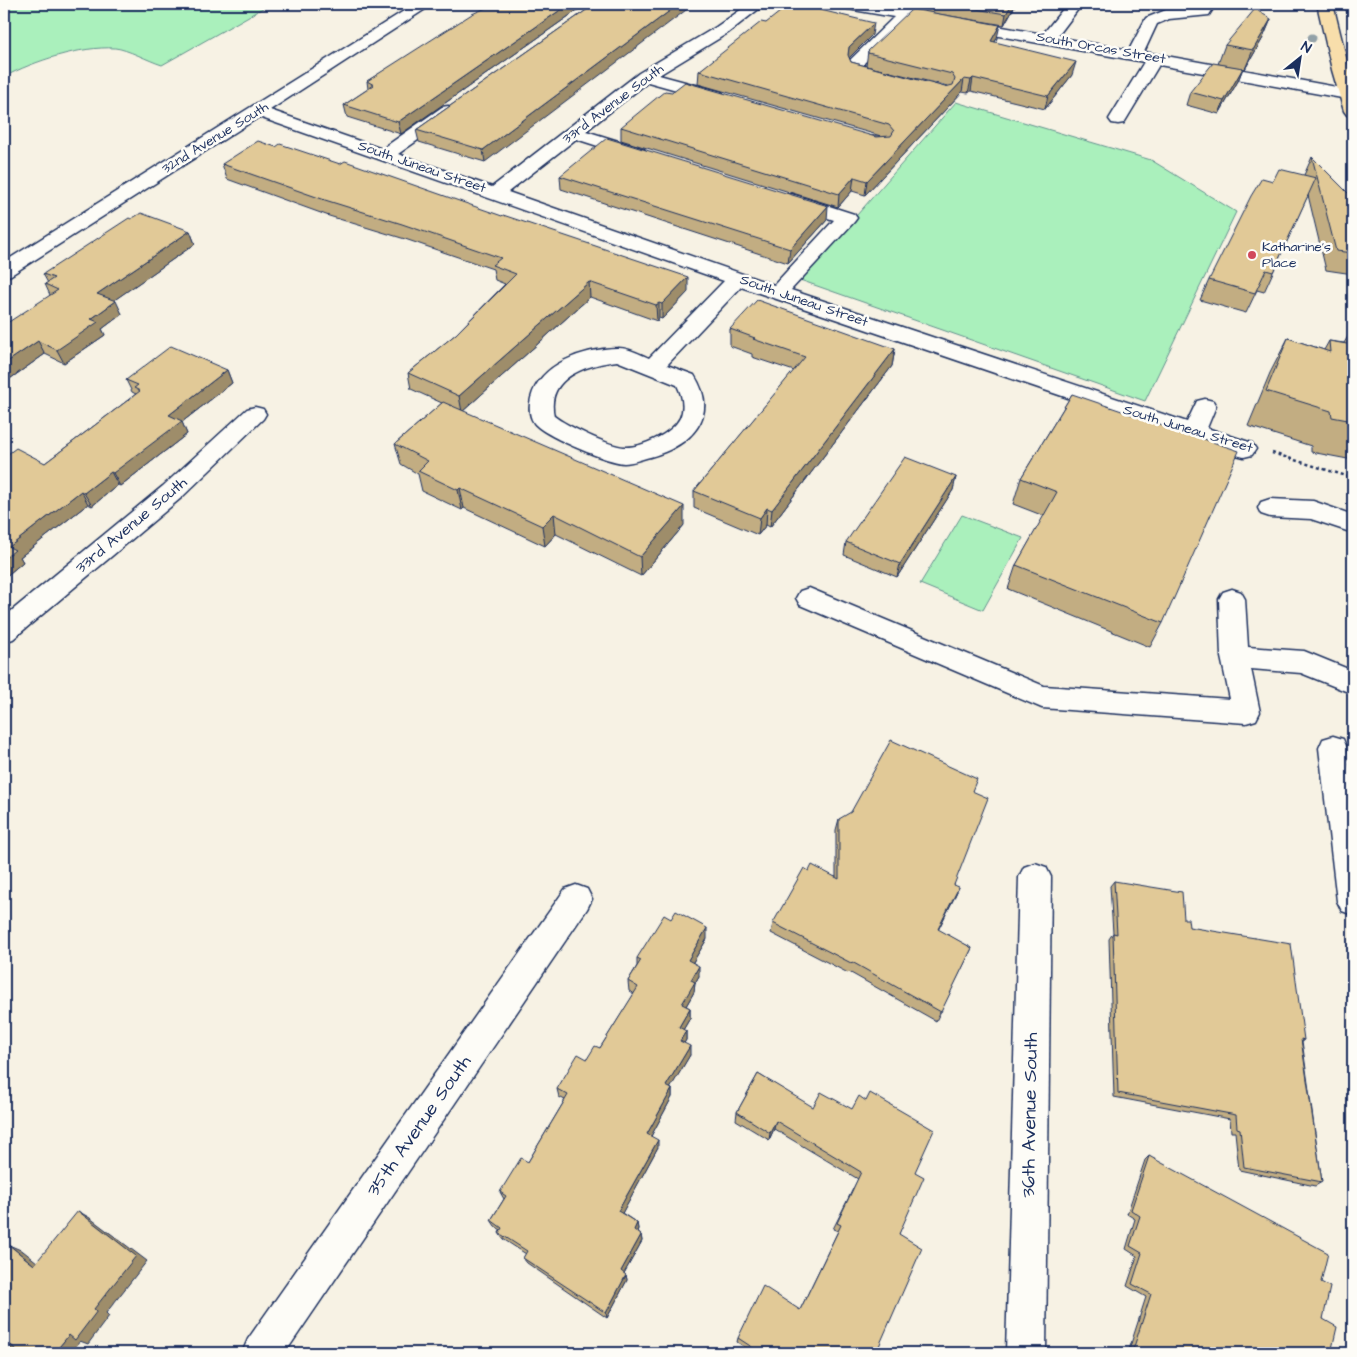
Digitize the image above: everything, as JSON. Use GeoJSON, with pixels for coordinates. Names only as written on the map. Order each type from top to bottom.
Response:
{"type":"FeatureCollection","features":[{"type":"Feature","properties":{"kind":"main road"},"geometry":{"type":"LineString","coordinates":[[1325,4],[1340,70],[1350,94],[1353,111]]}},
{"type":"Feature","properties":{"kind":"street","name":"32nd Avenue South"},"geometry":{"type":"LineString","coordinates":[[4,271],[425,4]]}},
{"type":"Feature","properties":{"kind":"street","name":"33rd Avenue South"},"geometry":{"type":"LineString","coordinates":[[496,193],[645,76],[722,30],[758,4]]}},
{"type":"Feature","properties":{"kind":"street","name":"South Orcas Street"},"geometry":{"type":"LineString","coordinates":[[848,4],[911,9],[1048,38],[1350,94]]}},
{"type":"Feature","properties":{"kind":"street"},"geometry":{"type":"LineString","coordinates":[[1048,38],[1074,4]]}},
{"type":"Feature","properties":{"kind":"street"},"geometry":{"type":"LineString","coordinates":[[1135,54],[1151,21],[1166,15],[1204,12],[1209,4]]}},
{"type":"Feature","properties":{"kind":"street"},"geometry":{"type":"LineString","coordinates":[[900,82],[856,70],[856,62],[911,9]]}},
{"type":"Feature","properties":{"kind":"street"},"geometry":{"type":"LineString","coordinates":[[1118,119],[1155,58]]}},
{"type":"Feature","properties":{"kind":"street"},"geometry":{"type":"LineString","coordinates":[[645,76],[730,100]]}},
{"type":"Feature","properties":{"kind":"street"},"geometry":{"type":"LineString","coordinates":[[386,154],[457,104]]}},
{"type":"Feature","properties":{"kind":"street","name":"South Juneau Street"},"geometry":{"type":"LineString","coordinates":[[258,111],[386,154],[778,293],[1244,449]]}},
{"type":"Feature","properties":{"kind":"street"},"geometry":{"type":"LineString","coordinates":[[573,132],[658,159]]}},
{"type":"Feature","properties":{"kind":"street"},"geometry":{"type":"LineString","coordinates":[[772,194],[848,218],[778,293]]}},
{"type":"Feature","properties":{"kind":"street"},"geometry":{"type":"LineString","coordinates":[[652,367],[738,279]]}},
{"type":"Feature","properties":{"kind":"street"},"geometry":{"type":"LineString","coordinates":[[618,354],[652,367],[686,380],[692,389],[695,406],[689,423],[674,439],[659,446],[625,455],[552,426],[543,419],[540,404],[546,388],[557,375],[575,364],[595,357],[618,354]]}},
{"type":"Feature","properties":{"kind":"street"},"geometry":{"type":"LineString","coordinates":[[1193,433],[1205,406]]}},
{"type":"Feature","properties":{"kind":"street","name":"33rd Avenue South"},"geometry":{"type":"LineString","coordinates":[[4,632],[172,492],[255,414]]}},
{"type":"Feature","properties":{"kind":"street"},"geometry":{"type":"LineString","coordinates":[[1270,508],[1313,510],[1353,524]]}},
{"type":"Feature","properties":{"kind":"street"},"geometry":{"type":"LineString","coordinates":[[809,598],[1042,697],[1246,712],[1235,657],[1232,599]]}},
{"type":"Feature","properties":{"kind":"street"},"geometry":{"type":"LineString","coordinates":[[1235,657],[1304,662],[1353,683]]}},
{"type":"Feature","properties":{"kind":"street"},"geometry":{"type":"LineString","coordinates":[[1333,748],[1353,901]]}},
{"type":"Feature","properties":{"kind":"street","name":"36th Avenue South"},"geometry":{"type":"LineString","coordinates":[[1026,1353],[1035,877]]}},
{"type":"Feature","properties":{"kind":"street","name":"35th Avenue South"},"geometry":{"type":"LineString","coordinates":[[262,1353],[576,899]]}},
{"type":"Feature","properties":{"kind":"path","name":"South Juneau Street"},"geometry":{"type":"LineString","coordinates":[[1244,449],[1267,452],[1353,478]]}},
{"type":"Feature","properties":{"kind":"green space"},"geometry":{"type":"Polygon","coordinates":[[[4,4],[270,4],[162,65],[120,49],[87,49],[43,60],[4,77],[4,4]]]}},
{"type":"Feature","properties":{"kind":"green space"},"geometry":{"type":"Polygon","coordinates":[[[956,102],[1151,160],[1236,212],[1145,401],[800,280],[956,102]]]}},
{"type":"Feature","properties":{"kind":"green space"},"geometry":{"type":"Polygon","coordinates":[[[962,515],[1023,538],[983,610],[920,584],[962,515]]]}},
{"type":"Feature","properties":{"kind":"building"},"geometry":{"type":"Polygon","coordinates":[[[495,4],[569,4],[398,122],[344,105],[374,85],[367,81],[472,14],[495,4]]]}},
{"type":"Feature","properties":{"kind":"building"},"geometry":{"type":"Polygon","coordinates":[[[595,4],[679,4],[483,150],[416,130],[595,4]]]}},
{"type":"Feature","properties":{"kind":"building"},"geometry":{"type":"Polygon","coordinates":[[[790,4],[874,23],[849,47],[848,55],[851,62],[945,87],[953,85],[955,79],[952,74],[868,53],[868,51],[912,9],[1000,25],[991,41],[1076,62],[1048,96],[973,78],[971,80],[964,79],[867,181],[854,177],[839,194],[621,127],[665,91],[672,92],[685,82],[876,137],[891,136],[894,131],[889,125],[699,71],[761,22],[766,23],[790,4]]]}},
{"type":"Feature","properties":{"kind":"building"},"geometry":{"type":"Polygon","coordinates":[[[945,4],[1012,4],[1006,14],[945,4]]]}},
{"type":"Feature","properties":{"kind":"building"},"geometry":{"type":"Polygon","coordinates":[[[1255,9],[1271,19],[1253,50],[1225,45],[1255,9]]]}},
{"type":"Feature","properties":{"kind":"building"},"geometry":{"type":"Polygon","coordinates":[[[1213,63],[1243,68],[1224,101],[1190,92],[1213,63]]]}},
{"type":"Feature","properties":{"kind":"building"},"geometry":{"type":"Polygon","coordinates":[[[607,138],[828,206],[790,249],[560,176],[607,138]]]}},
{"type":"Feature","properties":{"kind":"building"},"geometry":{"type":"Polygon","coordinates":[[[258,141],[276,147],[280,144],[340,164],[345,161],[502,216],[688,277],[662,304],[656,305],[589,282],[459,396],[408,373],[456,334],[516,274],[492,265],[501,258],[222,164],[258,141]]]}},
{"type":"Feature","properties":{"kind":"building"},"geometry":{"type":"Polygon","coordinates":[[[1312,157],[1353,198],[1353,253],[1336,251],[1312,157]]]}},
{"type":"Feature","properties":{"kind":"building"},"geometry":{"type":"Polygon","coordinates":[[[1279,169],[1316,178],[1273,272],[1266,270],[1255,293],[1209,280],[1262,178],[1273,181],[1279,169]]]}},
{"type":"Feature","properties":{"kind":"building"},"geometry":{"type":"Polygon","coordinates":[[[141,213],[190,231],[97,294],[116,301],[91,319],[98,322],[57,350],[38,341],[4,364],[4,325],[58,290],[45,284],[54,278],[43,274],[129,218],[131,219],[141,213]]]}},
{"type":"Feature","properties":{"kind":"building"},"geometry":{"type":"Polygon","coordinates":[[[757,300],[895,349],[772,510],[767,508],[760,518],[694,491],[805,357],[730,329],[757,300]]]}},
{"type":"Feature","properties":{"kind":"building"},"geometry":{"type":"Polygon","coordinates":[[[1288,338],[1330,352],[1329,341],[1353,345],[1353,421],[1332,417],[1331,411],[1266,391],[1288,338]]]}},
{"type":"Feature","properties":{"kind":"building"},"geometry":{"type":"Polygon","coordinates":[[[171,346],[227,370],[169,415],[182,421],[113,473],[111,472],[84,493],[81,491],[9,547],[15,550],[4,559],[4,457],[16,448],[45,463],[140,391],[134,388],[138,385],[126,380],[171,346]]]}},
{"type":"Feature","properties":{"kind":"building"},"geometry":{"type":"Polygon","coordinates":[[[1072,394],[1239,451],[1163,623],[1016,565],[1057,492],[1021,478],[1072,394]]]}},
{"type":"Feature","properties":{"kind":"building"},"geometry":{"type":"Polygon","coordinates":[[[443,402],[684,506],[640,557],[554,514],[542,526],[460,488],[458,490],[418,471],[428,461],[395,444],[443,402]]]}},
{"type":"Feature","properties":{"kind":"building"},"geometry":{"type":"Polygon","coordinates":[[[905,457],[956,477],[900,564],[846,542],[905,457]]]}},
{"type":"Feature","properties":{"kind":"building"},"geometry":{"type":"Polygon","coordinates":[[[891,740],[977,779],[972,791],[988,798],[954,885],[959,887],[938,929],[972,948],[941,1012],[852,962],[773,923],[804,868],[809,871],[812,865],[839,879],[839,819],[851,812],[891,740]]]}},
{"type":"Feature","properties":{"kind":"building"},"geometry":{"type":"Polygon","coordinates":[[[1114,881],[1182,892],[1184,919],[1188,919],[1189,927],[1291,944],[1304,1040],[1301,1039],[1322,1182],[1244,1167],[1240,1129],[1237,1128],[1236,1115],[1118,1093],[1113,933],[1117,934],[1114,881]]]}},
{"type":"Feature","properties":{"kind":"building"},"geometry":{"type":"Polygon","coordinates":[[[676,911],[707,928],[688,960],[699,966],[691,980],[695,982],[682,1004],[690,1008],[679,1027],[686,1031],[680,1041],[690,1046],[666,1086],[672,1089],[647,1134],[658,1140],[618,1211],[637,1223],[634,1230],[641,1235],[621,1271],[626,1275],[606,1313],[523,1258],[527,1251],[499,1233],[502,1228],[491,1220],[506,1196],[500,1192],[521,1158],[528,1162],[568,1095],[557,1089],[578,1054],[587,1059],[595,1046],[600,1048],[638,987],[628,981],[641,960],[637,958],[664,915],[671,919],[676,911]]]}},
{"type":"Feature","properties":{"kind":"building"},"geometry":{"type":"Polygon","coordinates":[[[758,1074],[813,1107],[821,1092],[852,1109],[859,1096],[866,1101],[870,1093],[934,1130],[915,1172],[924,1177],[899,1234],[922,1248],[876,1353],[761,1353],[738,1338],[763,1286],[800,1310],[841,1225],[837,1223],[861,1172],[776,1121],[770,1133],[737,1112],[758,1074]]]}},
{"type":"Feature","properties":{"kind":"building"},"geometry":{"type":"Polygon","coordinates":[[[1149,1156],[1328,1253],[1321,1282],[1330,1287],[1323,1319],[1337,1327],[1331,1353],[1132,1353],[1151,1294],[1132,1284],[1142,1253],[1130,1246],[1140,1216],[1131,1210],[1149,1156]]]}},
{"type":"Feature","properties":{"kind":"building"},"geometry":{"type":"Polygon","coordinates":[[[78,1211],[136,1256],[94,1309],[97,1311],[75,1340],[69,1335],[54,1353],[20,1353],[11,1345],[6,1351],[4,1349],[4,1252],[9,1245],[34,1265],[78,1211]]]}},
{"type":"Feature","properties":{"kind":"tram line"},"geometry":{"type":"LineString","coordinates":[[1344,4],[1353,32]]}},
{"type":"Feature","properties":{"kind":"place","name":"Katharine's Place"},"geometry":{"type":"Point","coordinates":[1252,255]}}]}
